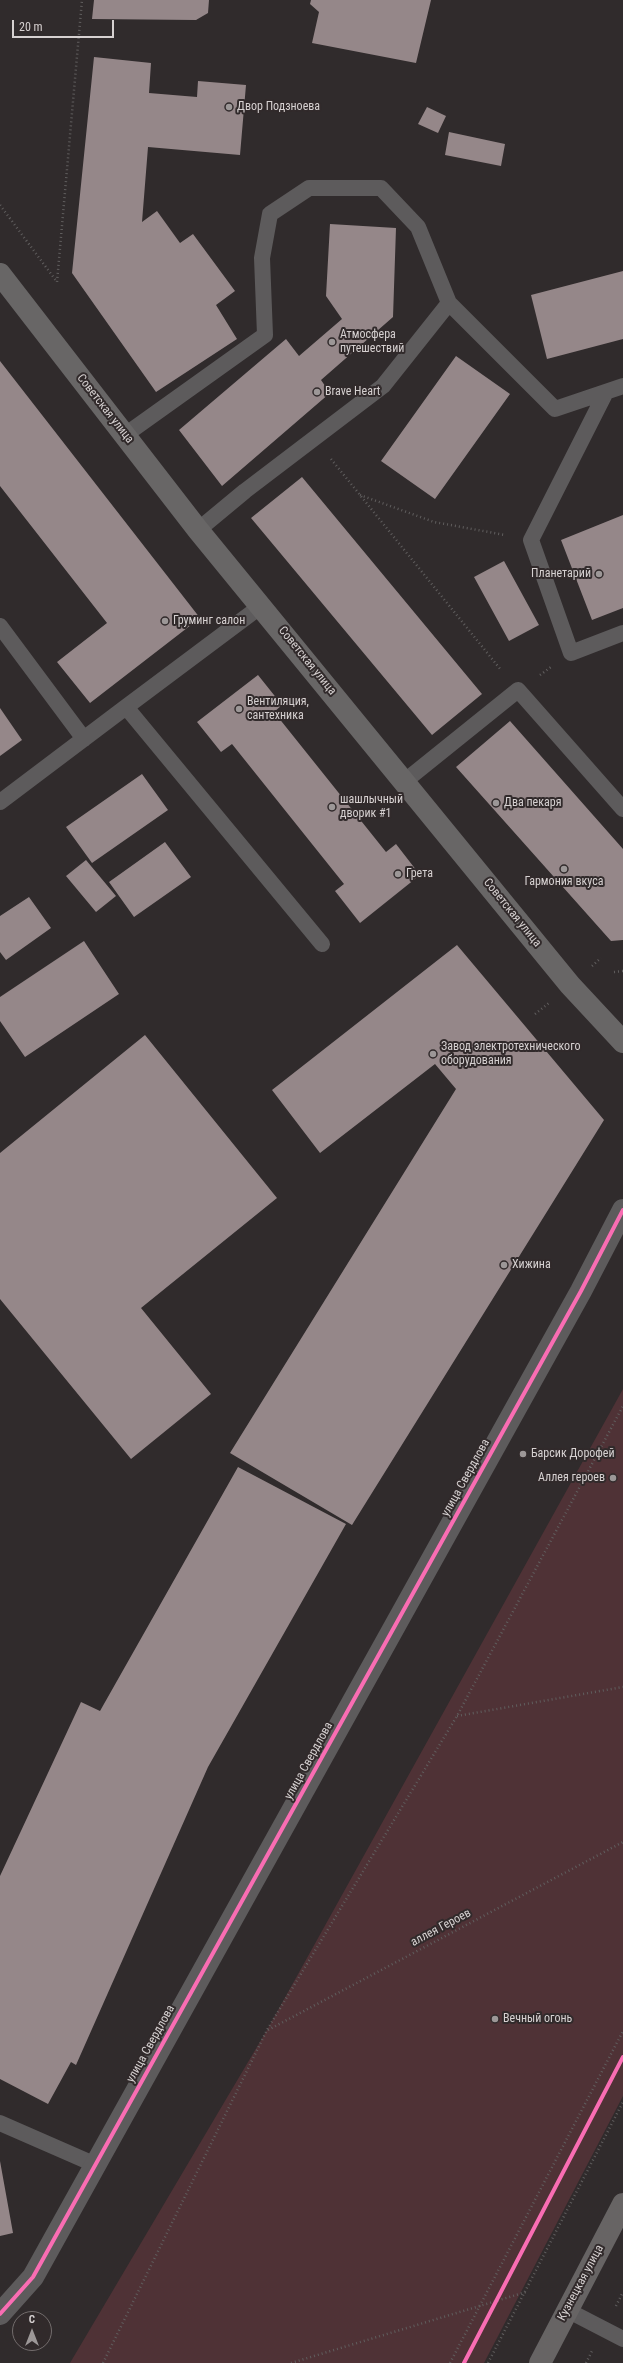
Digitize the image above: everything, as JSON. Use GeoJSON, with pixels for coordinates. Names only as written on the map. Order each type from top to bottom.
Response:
{"type":"FeatureCollection","features":[{"type":"Feature","properties":{"kind":"main road","name":"Советская улица"},"geometry":{"type":"LineString","coordinates":[[0,274],[198,530],[262,606],[570,985],[623,1042]]}},
{"type":"Feature","properties":{"kind":"main road","name":"Кузнецкая улица"},"geometry":{"type":"LineString","coordinates":[[540,2363],[623,2204]]}},
{"type":"Feature","properties":{"kind":"street","name":"улица Свердлова"},"geometry":{"type":"LineString","coordinates":[[0,2314],[33,2278],[573,1305],[623,1210]]}},
{"type":"Feature","properties":{"kind":"lane"},"geometry":{"type":"LineString","coordinates":[[125,434],[264,335],[262,258],[270,214],[309,188],[382,188],[418,227],[450,303],[555,409],[623,386]]}},
{"type":"Feature","properties":{"kind":"lane"},"geometry":{"type":"LineString","coordinates":[[198,530],[245,491],[383,386],[450,303]]}},
{"type":"Feature","properties":{"kind":"lane"},"geometry":{"type":"LineString","coordinates":[[606,392],[531,540],[571,653],[623,633]]}},
{"type":"Feature","properties":{"kind":"lane"},"geometry":{"type":"LineString","coordinates":[[0,802],[262,606]]}},
{"type":"Feature","properties":{"kind":"lane"},"geometry":{"type":"LineString","coordinates":[[0,626],[84,739]]}},
{"type":"Feature","properties":{"kind":"lane"},"geometry":{"type":"LineString","coordinates":[[405,781],[518,690],[623,809]]}},
{"type":"Feature","properties":{"kind":"lane"},"geometry":{"type":"LineString","coordinates":[[126,707],[322,944]]}},
{"type":"Feature","properties":{"kind":"lane"},"geometry":{"type":"LineString","coordinates":[[0,2123],[96,2165]]}},
{"type":"Feature","properties":{"kind":"lane"},"geometry":{"type":"LineString","coordinates":[[567,2310],[623,2339]]}},
{"type":"Feature","properties":{"kind":"path"},"geometry":{"type":"LineString","coordinates":[[0,205],[57,282],[82,0]]}},
{"type":"Feature","properties":{"kind":"path"},"geometry":{"type":"LineString","coordinates":[[315,438],[518,690],[571,653]]}},
{"type":"Feature","properties":{"kind":"path"},"geometry":{"type":"LineString","coordinates":[[360,495],[434,522],[531,540]]}},
{"type":"Feature","properties":{"kind":"path"},"geometry":{"type":"LineString","coordinates":[[614,972],[623,971]]}},
{"type":"Feature","properties":{"kind":"path"},"geometry":{"type":"LineString","coordinates":[[103,2363],[267,2030],[457,1716],[623,1406]]}},
{"type":"Feature","properties":{"kind":"path"},"geometry":{"type":"LineString","coordinates":[[457,1716],[623,1688]]}},
{"type":"Feature","properties":{"kind":"path"},"geometry":{"type":"LineString","coordinates":[[450,2363],[623,2031]]}},
{"type":"Feature","properties":{"kind":"path"},"geometry":{"type":"LineString","coordinates":[[488,2363],[623,2102]]}},
{"type":"Feature","properties":{"kind":"path"},"geometry":{"type":"LineString","coordinates":[[291,2363],[526,2292]]}},
{"type":"Feature","properties":{"kind":"path"},"geometry":{"type":"LineString","coordinates":[[494,2307],[501,2293]]}},
{"type":"Feature","properties":{"kind":"shaded area"},"geometry":{"type":"Polygon","coordinates":[[[623,1389],[623,2096],[484,2363],[70,2363],[267,2030],[623,1389]]]}},
{"type":"Feature","properties":{"kind":"building"},"geometry":{"type":"Polygon","coordinates":[[[94,0],[209,0],[208,13],[196,20],[92,19],[94,0]]]}},
{"type":"Feature","properties":{"kind":"building"},"geometry":{"type":"Polygon","coordinates":[[[311,0],[431,0],[416,63],[312,43],[319,12],[310,4],[311,0]]]}},
{"type":"Feature","properties":{"kind":"building"},"geometry":{"type":"Polygon","coordinates":[[[94,57],[151,63],[149,93],[197,97],[198,81],[246,85],[240,155],[148,147],[142,222],[157,211],[180,243],[193,234],[235,291],[216,305],[237,339],[156,392],[72,273],[94,57]]]}},
{"type":"Feature","properties":{"kind":"building"},"geometry":{"type":"Polygon","coordinates":[[[427,107],[446,116],[438,133],[418,124],[427,107]]]}},
{"type":"Feature","properties":{"kind":"building"},"geometry":{"type":"Polygon","coordinates":[[[449,132],[505,144],[501,166],[445,155],[449,132]]]}},
{"type":"Feature","properties":{"kind":"building"},"geometry":{"type":"Polygon","coordinates":[[[330,224],[396,228],[393,317],[321,380],[330,393],[222,486],[179,430],[286,339],[299,356],[342,319],[326,296],[330,224]]]}},
{"type":"Feature","properties":{"kind":"building"},"geometry":{"type":"Polygon","coordinates":[[[623,271],[623,339],[547,359],[531,295],[623,271]]]}},
{"type":"Feature","properties":{"kind":"building"},"geometry":{"type":"Polygon","coordinates":[[[456,356],[510,394],[435,499],[381,461],[456,356]]]}},
{"type":"Feature","properties":{"kind":"building"},"geometry":{"type":"Polygon","coordinates":[[[0,361],[200,618],[90,703],[57,662],[107,623],[0,486],[0,361]]]}},
{"type":"Feature","properties":{"kind":"building"},"geometry":{"type":"Polygon","coordinates":[[[302,477],[482,694],[432,735],[251,518],[302,477]]]}},
{"type":"Feature","properties":{"kind":"building","name":"Планетарий"},"geometry":{"type":"Polygon","coordinates":[[[623,515],[623,608],[592,620],[561,540],[623,515]]]}},
{"type":"Feature","properties":{"kind":"building"},"geometry":{"type":"Polygon","coordinates":[[[504,561],[539,625],[509,641],[474,577],[504,561]]]}},
{"type":"Feature","properties":{"kind":"building"},"geometry":{"type":"Polygon","coordinates":[[[258,675],[282,705],[274,712],[386,852],[396,844],[420,875],[360,923],[335,891],[344,884],[232,744],[221,752],[197,722],[258,675]]]}},
{"type":"Feature","properties":{"kind":"building"},"geometry":{"type":"Polygon","coordinates":[[[0,708],[22,740],[0,756],[0,708]]]}},
{"type":"Feature","properties":{"kind":"building"},"geometry":{"type":"Polygon","coordinates":[[[510,721],[623,849],[623,940],[611,941],[456,767],[510,721]]]}},
{"type":"Feature","properties":{"kind":"building"},"geometry":{"type":"Polygon","coordinates":[[[142,774],[168,810],[92,863],[66,827],[142,774]]]}},
{"type":"Feature","properties":{"kind":"building"},"geometry":{"type":"Polygon","coordinates":[[[165,842],[191,877],[134,917],[109,882],[165,842]]]}},
{"type":"Feature","properties":{"kind":"building"},"geometry":{"type":"Polygon","coordinates":[[[86,860],[116,896],[96,912],[66,876],[86,860]]]}},
{"type":"Feature","properties":{"kind":"building"},"geometry":{"type":"Polygon","coordinates":[[[29,897],[51,928],[6,960],[0,952],[0,916],[29,897]]]}},
{"type":"Feature","properties":{"kind":"building"},"geometry":{"type":"Polygon","coordinates":[[[84,941],[119,994],[25,1057],[0,1021],[0,997],[84,941]]]}},
{"type":"Feature","properties":{"kind":"building"},"geometry":{"type":"Polygon","coordinates":[[[457,945],[604,1120],[352,1525],[230,1453],[456,1089],[435,1064],[320,1153],[272,1090],[457,945]]]}},
{"type":"Feature","properties":{"kind":"building"},"geometry":{"type":"Polygon","coordinates":[[[145,1035],[277,1198],[141,1308],[211,1394],[131,1459],[0,1299],[0,1153],[145,1035]]]}},
{"type":"Feature","properties":{"kind":"building"},"geometry":{"type":"Polygon","coordinates":[[[238,1467],[346,1524],[208,1767],[76,2065],[71,2062],[48,2104],[0,2079],[0,1876],[81,1702],[100,1711],[238,1467]]]}},
{"type":"Feature","properties":{"kind":"building"},"geometry":{"type":"Polygon","coordinates":[[[0,2161],[13,2233],[0,2236],[0,2161]]]}},
{"type":"Feature","properties":{"kind":"cycle path"},"geometry":{"type":"LineString","coordinates":[[0,2314],[33,2277],[581,1291],[623,1210]]}},
{"type":"Feature","properties":{"kind":"cycle path"},"geometry":{"type":"LineString","coordinates":[[464,2363],[623,2057]]}},
{"type":"Feature","properties":{"kind":"place","name":"Двор Подзноева"},"geometry":{"type":"Point","coordinates":[229,107]}},
{"type":"Feature","properties":{"kind":"place","name":"Атмосфера путешествий"},"geometry":{"type":"Point","coordinates":[332,342]}},
{"type":"Feature","properties":{"kind":"place","name":"Brave Heart"},"geometry":{"type":"Point","coordinates":[317,392]}},
{"type":"Feature","properties":{"kind":"place","name":"Планетарий"},"geometry":{"type":"Point","coordinates":[599,574]}},
{"type":"Feature","properties":{"kind":"place","name":"Груминг салон"},"geometry":{"type":"Point","coordinates":[165,621]}},
{"type":"Feature","properties":{"kind":"place","name":"Вентиляция, сантехника"},"geometry":{"type":"Point","coordinates":[239,709]}},
{"type":"Feature","properties":{"kind":"place","name":"Два пекаря"},"geometry":{"type":"Point","coordinates":[496,803]}},
{"type":"Feature","properties":{"kind":"place","name":"шашлычный дворик #1"},"geometry":{"type":"Point","coordinates":[332,807]}},
{"type":"Feature","properties":{"kind":"place","name":"Гармония вкуса"},"geometry":{"type":"Point","coordinates":[564,869]}},
{"type":"Feature","properties":{"kind":"place","name":"Грета"},"geometry":{"type":"Point","coordinates":[398,874]}},
{"type":"Feature","properties":{"kind":"place","name":"Завод электротехнического оборудования"},"geometry":{"type":"Point","coordinates":[433,1054]}},
{"type":"Feature","properties":{"kind":"place","name":"Хижина"},"geometry":{"type":"Point","coordinates":[504,1265]}},
{"type":"Feature","properties":{"kind":"place","name":"Барсик Дорофей"},"geometry":{"type":"Point","coordinates":[523,1454]}},
{"type":"Feature","properties":{"kind":"place","name":"Аллея героев"},"geometry":{"type":"Point","coordinates":[613,1478]}},
{"type":"Feature","properties":{"kind":"place","name":"Вечный огонь"},"geometry":{"type":"Point","coordinates":[495,2019]}}]}
